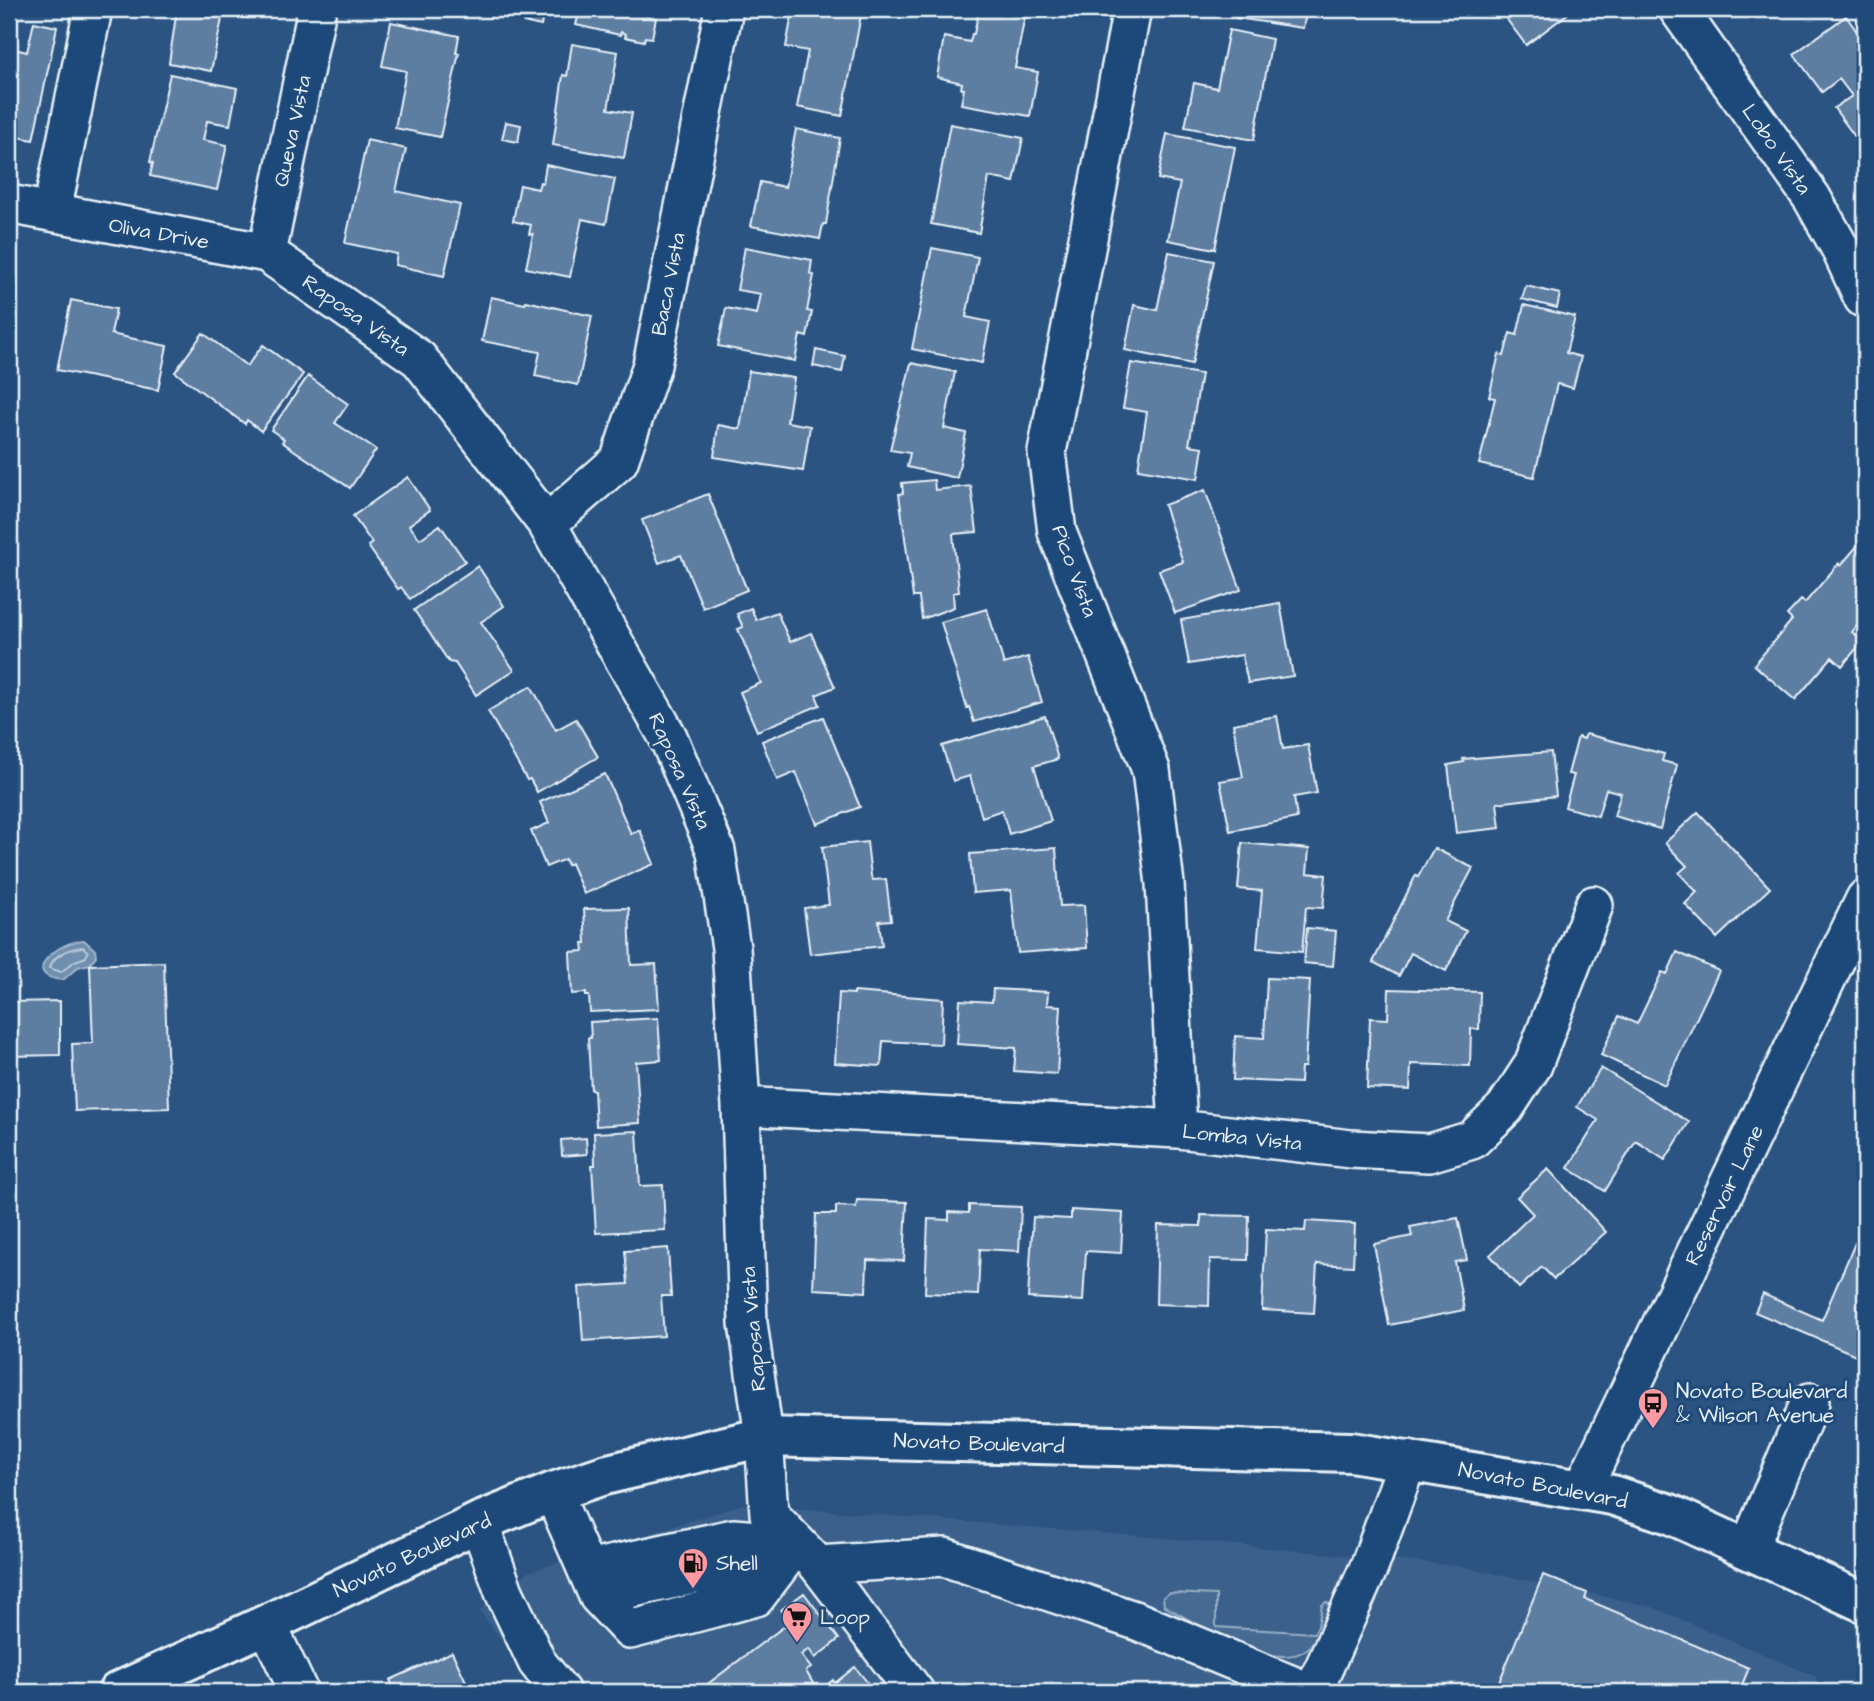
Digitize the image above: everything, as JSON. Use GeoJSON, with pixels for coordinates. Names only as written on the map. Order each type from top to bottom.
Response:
{"type":"FeatureCollection","features":[{"type":"Feature","properties":{"kind":"main road","name":"Novato Boulevard"},"geometry":{"type":"LineString","coordinates":[[118,1692],[479,1522],[553,1492],[604,1475],[764,1437],[1351,1452],[1408,1460],[1612,1495],[1670,1514],[1865,1603]]}},
{"type":"Feature","properties":{"kind":"street","name":"Queva Vista"},"geometry":{"type":"LineString","coordinates":[[267,253],[317,9]]}},
{"type":"Feature","properties":{"kind":"street","name":"Baca Vista"},"geometry":{"type":"LineString","coordinates":[[547,524],[619,461],[652,365],[724,9]]}},
{"type":"Feature","properties":{"kind":"street","name":"Pico Vista"},"geometry":{"type":"LineString","coordinates":[[1132,9],[1047,452],[1057,532],[1151,770],[1165,884],[1178,1129]]}},
{"type":"Feature","properties":{"kind":"street","name":"Lobo Vista"},"geometry":{"type":"LineString","coordinates":[[1678,9],[1812,198],[1839,246],[1863,298]]}},
{"type":"Feature","properties":{"kind":"street"},"geometry":{"type":"LineString","coordinates":[[52,211],[85,10]]}},
{"type":"Feature","properties":{"kind":"street","name":"Oliva Drive"},"geometry":{"type":"LineString","coordinates":[[9,204],[267,253]]}},
{"type":"Feature","properties":{"kind":"street","name":"Raposa Vista"},"geometry":{"type":"LineString","coordinates":[[267,253],[419,359],[547,524],[668,737],[716,851],[731,948],[741,1106],[748,1323],[764,1437],[769,1514],[807,1554],[915,1692]]}},
{"type":"Feature","properties":{"kind":"street","name":"Reservoir Lane"},"geometry":{"type":"LineString","coordinates":[[1582,1490],[1865,899]]}},
{"type":"Feature","properties":{"kind":"street","name":"Lomba Vista"},"geometry":{"type":"LineString","coordinates":[[741,1106],[1178,1129],[1351,1149],[1429,1153],[1472,1140],[1505,1108],[1533,1065],[1594,905]]}},
{"type":"Feature","properties":{"kind":"street"},"geometry":{"type":"LineString","coordinates":[[1748,1550],[1810,1402]]}},
{"type":"Feature","properties":{"kind":"street"},"geometry":{"type":"LineString","coordinates":[[593,1583],[733,1538],[807,1554],[944,1557],[1137,1621],[1311,1692],[1370,1565],[1408,1460]]}},
{"type":"Feature","properties":{"kind":"street"},"geometry":{"type":"LineString","coordinates":[[553,1492],[593,1583],[630,1630],[756,1597],[807,1554]]}},
{"type":"Feature","properties":{"kind":"street"},"geometry":{"type":"LineString","coordinates":[[479,1522],[505,1592],[537,1662],[561,1692]]}},
{"type":"Feature","properties":{"kind":"street"},"geometry":{"type":"LineString","coordinates":[[267,1624],[299,1692]]}},
{"type":"Feature","properties":{"kind":"shaded area"},"geometry":{"type":"Polygon","coordinates":[[[744,1504],[1164,1538],[1458,1566],[1650,1606],[1817,1677],[1811,1692],[541,1692],[479,1610],[528,1572],[744,1504]]]}},
{"type":"Feature","properties":{"kind":"shaded area"},"geometry":{"type":"Polygon","coordinates":[[[1170,1593],[1216,1595],[1216,1627],[1314,1633],[1322,1605],[1326,1602],[1329,1604],[1324,1623],[1309,1648],[1290,1656],[1273,1655],[1233,1642],[1164,1606],[1163,1597],[1170,1593]]]}},
{"type":"Feature","properties":{"kind":"water"},"geometry":{"type":"Polygon","coordinates":[[[84,940],[95,950],[96,956],[90,964],[78,967],[63,980],[43,972],[46,959],[54,952],[63,946],[84,940]]]}},
{"type":"Feature","properties":{"kind":"building"},"geometry":{"type":"Polygon","coordinates":[[[177,9],[250,9],[248,18],[223,14],[211,71],[169,63],[177,9]]]}},
{"type":"Feature","properties":{"kind":"building"},"geometry":{"type":"Polygon","coordinates":[[[430,9],[467,9],[466,15],[430,9]]]}},
{"type":"Feature","properties":{"kind":"building"},"geometry":{"type":"Polygon","coordinates":[[[526,9],[555,13],[554,18],[543,16],[541,26],[523,22],[526,9]]]}},
{"type":"Feature","properties":{"kind":"building"},"geometry":{"type":"Polygon","coordinates":[[[580,9],[624,9],[623,12],[631,13],[631,10],[650,14],[649,17],[656,18],[652,38],[645,37],[644,41],[625,37],[626,34],[621,32],[620,35],[576,25],[580,9]]]}},
{"type":"Feature","properties":{"kind":"building"},"geometry":{"type":"Polygon","coordinates":[[[793,9],[830,9],[861,15],[842,116],[797,107],[808,51],[786,47],[793,9]]]}},
{"type":"Feature","properties":{"kind":"building"},"geometry":{"type":"Polygon","coordinates":[[[979,9],[1026,10],[1015,68],[1038,72],[1030,116],[961,104],[964,89],[961,89],[962,83],[937,77],[944,37],[970,42],[979,9]]]}},
{"type":"Feature","properties":{"kind":"building"},"geometry":{"type":"Polygon","coordinates":[[[1238,9],[1307,9],[1303,28],[1236,18],[1238,9]]]}},
{"type":"Feature","properties":{"kind":"building"},"geometry":{"type":"Polygon","coordinates":[[[1499,9],[1574,9],[1526,45],[1499,9]]]}},
{"type":"Feature","properties":{"kind":"building"},"geometry":{"type":"Polygon","coordinates":[[[1846,16],[1865,43],[1865,143],[1861,145],[1834,108],[1852,96],[1839,79],[1822,92],[1794,54],[1846,16]]]}},
{"type":"Feature","properties":{"kind":"building"},"geometry":{"type":"Polygon","coordinates":[[[34,22],[57,27],[33,140],[9,135],[9,52],[10,48],[27,52],[34,22]]]}},
{"type":"Feature","properties":{"kind":"building"},"geometry":{"type":"Polygon","coordinates":[[[391,22],[459,36],[456,53],[459,53],[440,137],[395,128],[406,71],[382,66],[391,22]]]}},
{"type":"Feature","properties":{"kind":"building"},"geometry":{"type":"Polygon","coordinates":[[[1229,30],[1272,39],[1254,140],[1185,127],[1194,83],[1217,88],[1229,30]]]}},
{"type":"Feature","properties":{"kind":"building"},"geometry":{"type":"Polygon","coordinates":[[[572,44],[618,52],[608,109],[632,113],[624,158],[553,145],[563,75],[567,76],[572,44]]]}},
{"type":"Feature","properties":{"kind":"building"},"geometry":{"type":"Polygon","coordinates":[[[170,74],[237,88],[230,125],[207,121],[203,140],[227,145],[217,190],[150,176],[153,163],[150,162],[170,74]]]}},
{"type":"Feature","properties":{"kind":"building"},"geometry":{"type":"Polygon","coordinates":[[[506,122],[521,125],[518,142],[502,139],[506,122]]]}},
{"type":"Feature","properties":{"kind":"building"},"geometry":{"type":"Polygon","coordinates":[[[950,124],[1023,138],[1014,182],[989,177],[979,233],[931,224],[950,124]]]}},
{"type":"Feature","properties":{"kind":"building"},"geometry":{"type":"Polygon","coordinates":[[[796,129],[840,138],[826,224],[823,224],[820,239],[751,226],[760,182],[785,187],[796,129]]]}},
{"type":"Feature","properties":{"kind":"building"},"geometry":{"type":"Polygon","coordinates":[[[1167,134],[1235,147],[1215,249],[1168,240],[1180,183],[1158,179],[1167,134]]]}},
{"type":"Feature","properties":{"kind":"building"},"geometry":{"type":"Polygon","coordinates":[[[367,140],[406,149],[396,191],[460,205],[444,276],[395,265],[397,254],[345,243],[367,140]]]}},
{"type":"Feature","properties":{"kind":"building"},"geometry":{"type":"Polygon","coordinates":[[[546,165],[615,179],[606,224],[582,219],[570,277],[526,268],[533,234],[529,234],[531,225],[513,221],[520,185],[538,189],[540,182],[543,183],[546,165]]]}},
{"type":"Feature","properties":{"kind":"building"},"geometry":{"type":"Polygon","coordinates":[[[745,247],[812,260],[810,274],[814,275],[807,311],[812,312],[807,337],[800,335],[795,361],[718,346],[726,308],[757,314],[761,294],[737,290],[745,247]]]}},
{"type":"Feature","properties":{"kind":"building"},"geometry":{"type":"Polygon","coordinates":[[[932,248],[978,257],[966,317],[990,322],[982,363],[912,349],[932,248]]]}},
{"type":"Feature","properties":{"kind":"building"},"geometry":{"type":"Polygon","coordinates":[[[1169,252],[1214,261],[1192,364],[1125,350],[1134,305],[1157,310],[1169,252]]]}},
{"type":"Feature","properties":{"kind":"building"},"geometry":{"type":"Polygon","coordinates":[[[1526,286],[1560,294],[1557,308],[1522,299],[1526,286]]]}},
{"type":"Feature","properties":{"kind":"building"},"geometry":{"type":"Polygon","coordinates":[[[491,297],[525,304],[526,301],[592,316],[578,385],[535,376],[540,352],[482,341],[491,297]]]}},
{"type":"Feature","properties":{"kind":"building"},"geometry":{"type":"Polygon","coordinates":[[[71,300],[116,309],[111,334],[167,346],[158,390],[57,370],[71,300]]]}},
{"type":"Feature","properties":{"kind":"building"},"geometry":{"type":"Polygon","coordinates":[[[1524,305],[1575,317],[1566,353],[1581,357],[1573,388],[1557,384],[1534,477],[1479,464],[1495,398],[1489,397],[1499,354],[1504,356],[1510,333],[1517,335],[1524,305]]]}},
{"type":"Feature","properties":{"kind":"building"},"geometry":{"type":"Polygon","coordinates":[[[203,333],[247,366],[263,345],[303,374],[261,431],[247,420],[245,424],[175,372],[203,333]]]}},
{"type":"Feature","properties":{"kind":"building"},"geometry":{"type":"Polygon","coordinates":[[[816,350],[845,356],[842,372],[813,366],[816,350]]]}},
{"type":"Feature","properties":{"kind":"building"},"geometry":{"type":"Polygon","coordinates":[[[911,363],[955,372],[944,428],[966,433],[957,478],[907,467],[910,453],[890,450],[911,363]]]}},
{"type":"Feature","properties":{"kind":"building"},"geometry":{"type":"Polygon","coordinates":[[[1131,363],[1201,374],[1189,445],[1203,447],[1198,479],[1138,469],[1147,412],[1123,408],[1131,363]]]}},
{"type":"Feature","properties":{"kind":"building"},"geometry":{"type":"Polygon","coordinates":[[[749,371],[794,378],[787,422],[810,426],[803,471],[714,457],[718,425],[740,429],[749,371]]]}},
{"type":"Feature","properties":{"kind":"building"},"geometry":{"type":"Polygon","coordinates":[[[308,376],[348,404],[335,423],[376,450],[350,488],[282,442],[284,439],[271,430],[308,376]]]}},
{"type":"Feature","properties":{"kind":"building"},"geometry":{"type":"Polygon","coordinates":[[[408,477],[430,510],[409,525],[420,539],[440,525],[465,561],[410,599],[401,587],[398,589],[368,546],[372,543],[353,516],[408,477]]]}},
{"type":"Feature","properties":{"kind":"building"},"geometry":{"type":"Polygon","coordinates":[[[934,480],[935,490],[971,486],[977,532],[953,534],[959,592],[953,593],[954,607],[922,619],[919,597],[913,597],[899,494],[903,493],[902,483],[934,480]]]}},
{"type":"Feature","properties":{"kind":"building"},"geometry":{"type":"Polygon","coordinates":[[[1205,490],[1241,590],[1175,613],[1159,570],[1183,562],[1164,505],[1205,490]]]}},
{"type":"Feature","properties":{"kind":"building"},"geometry":{"type":"Polygon","coordinates":[[[708,494],[747,590],[703,608],[681,555],[659,563],[642,520],[708,494]]]}},
{"type":"Feature","properties":{"kind":"building"},"geometry":{"type":"Polygon","coordinates":[[[1865,537],[1865,616],[1852,632],[1863,641],[1842,666],[1832,657],[1795,700],[1754,665],[1792,620],[1787,615],[1801,600],[1805,603],[1865,537]]]}},
{"type":"Feature","properties":{"kind":"building"},"geometry":{"type":"Polygon","coordinates":[[[478,566],[504,606],[481,622],[514,670],[476,695],[455,663],[449,662],[414,610],[478,566]]]}},
{"type":"Feature","properties":{"kind":"building"},"geometry":{"type":"Polygon","coordinates":[[[1280,603],[1293,676],[1248,683],[1242,655],[1189,664],[1181,620],[1280,603]]]}},
{"type":"Feature","properties":{"kind":"building"},"geometry":{"type":"Polygon","coordinates":[[[751,608],[756,620],[777,612],[790,642],[811,633],[835,687],[816,695],[820,705],[757,731],[740,692],[761,683],[738,629],[743,627],[737,614],[751,608]]]}},
{"type":"Feature","properties":{"kind":"building"},"geometry":{"type":"Polygon","coordinates":[[[987,609],[1004,664],[1028,657],[1042,702],[974,722],[969,707],[967,708],[941,622],[987,609]]]}},
{"type":"Feature","properties":{"kind":"building"},"geometry":{"type":"Polygon","coordinates":[[[531,686],[556,730],[576,719],[598,757],[537,792],[530,779],[527,780],[488,711],[531,686]]]}},
{"type":"Feature","properties":{"kind":"building"},"geometry":{"type":"Polygon","coordinates":[[[1045,716],[1058,759],[1034,766],[1051,821],[1009,834],[1002,810],[982,817],[970,776],[953,781],[942,746],[1045,716]]]}},
{"type":"Feature","properties":{"kind":"building"},"geometry":{"type":"Polygon","coordinates":[[[1277,716],[1283,749],[1308,745],[1317,793],[1294,797],[1297,818],[1230,831],[1220,781],[1243,777],[1233,724],[1277,716]]]}},
{"type":"Feature","properties":{"kind":"building"},"geometry":{"type":"Polygon","coordinates":[[[823,717],[860,807],[817,824],[796,772],[777,780],[762,741],[823,717]]]}},
{"type":"Feature","properties":{"kind":"building"},"geometry":{"type":"Polygon","coordinates":[[[1586,734],[1664,754],[1662,761],[1677,765],[1660,829],[1614,816],[1621,793],[1606,789],[1598,816],[1565,807],[1574,775],[1568,774],[1578,737],[1584,739],[1586,734]]]}},
{"type":"Feature","properties":{"kind":"building"},"geometry":{"type":"Polygon","coordinates":[[[1551,752],[1556,796],[1497,803],[1500,828],[1456,833],[1448,765],[1464,762],[1463,759],[1551,752]]]}},
{"type":"Feature","properties":{"kind":"building"},"geometry":{"type":"Polygon","coordinates":[[[605,774],[631,834],[640,830],[654,864],[584,894],[571,863],[567,865],[565,859],[546,867],[531,831],[549,823],[540,802],[605,774]]]}},
{"type":"Feature","properties":{"kind":"building"},"geometry":{"type":"Polygon","coordinates":[[[1698,812],[1770,888],[1717,938],[1685,904],[1697,892],[1679,873],[1687,866],[1665,843],[1698,812]]]}},
{"type":"Feature","properties":{"kind":"building"},"geometry":{"type":"Polygon","coordinates":[[[867,842],[873,880],[886,879],[891,920],[879,921],[882,946],[810,954],[804,908],[829,905],[822,847],[867,842]]]}},
{"type":"Feature","properties":{"kind":"building"},"geometry":{"type":"Polygon","coordinates":[[[1242,843],[1309,849],[1307,873],[1326,875],[1323,908],[1306,907],[1302,952],[1257,948],[1262,891],[1238,889],[1242,843]]]}},
{"type":"Feature","properties":{"kind":"building"},"geometry":{"type":"Polygon","coordinates":[[[1056,848],[1060,906],[1084,905],[1087,948],[1018,953],[1011,890],[973,893],[970,854],[1056,848]]]}},
{"type":"Feature","properties":{"kind":"building"},"geometry":{"type":"Polygon","coordinates":[[[1434,848],[1473,868],[1445,921],[1466,931],[1446,971],[1411,953],[1399,976],[1373,962],[1416,875],[1418,877],[1434,848]]]}},
{"type":"Feature","properties":{"kind":"building"},"geometry":{"type":"Polygon","coordinates":[[[629,908],[631,965],[656,964],[659,1009],[590,1012],[589,996],[586,996],[586,993],[572,994],[570,952],[584,951],[584,909],[629,908]]]}},
{"type":"Feature","properties":{"kind":"building"},"geometry":{"type":"Polygon","coordinates":[[[1307,928],[1336,931],[1333,966],[1304,963],[1307,928]]]}},
{"type":"Feature","properties":{"kind":"building"},"geometry":{"type":"Polygon","coordinates":[[[1677,952],[1719,971],[1665,1085],[1601,1055],[1619,1016],[1637,1024],[1662,972],[1667,974],[1677,952]]]}},
{"type":"Feature","properties":{"kind":"building"},"geometry":{"type":"Polygon","coordinates":[[[164,962],[169,1108],[75,1111],[72,1044],[93,1043],[90,965],[164,962]]]}},
{"type":"Feature","properties":{"kind":"building"},"geometry":{"type":"Polygon","coordinates":[[[1267,978],[1310,980],[1305,1067],[1301,1067],[1300,1083],[1233,1080],[1235,1036],[1264,1038],[1267,978]]]}},
{"type":"Feature","properties":{"kind":"building"},"geometry":{"type":"Polygon","coordinates":[[[993,989],[1048,992],[1047,1005],[1061,1006],[1057,1074],[1014,1071],[1016,1048],[957,1044],[960,1000],[992,1002],[993,989]]]}},
{"type":"Feature","properties":{"kind":"building"},"geometry":{"type":"Polygon","coordinates":[[[1389,989],[1480,992],[1479,1029],[1471,1029],[1470,1066],[1411,1064],[1410,1090],[1367,1088],[1370,1018],[1388,1019],[1389,989]]]}},
{"type":"Feature","properties":{"kind":"building"},"geometry":{"type":"Polygon","coordinates":[[[839,993],[943,999],[941,1044],[883,1041],[881,1066],[835,1063],[839,993]]]}},
{"type":"Feature","properties":{"kind":"building"},"geometry":{"type":"Polygon","coordinates":[[[60,1001],[60,1055],[9,1056],[9,1002],[60,1001]]]}},
{"type":"Feature","properties":{"kind":"building"},"geometry":{"type":"Polygon","coordinates":[[[658,1018],[661,1060],[636,1062],[640,1123],[596,1126],[588,1038],[591,1038],[590,1022],[658,1018]]]}},
{"type":"Feature","properties":{"kind":"building"},"geometry":{"type":"Polygon","coordinates":[[[1601,1068],[1689,1122],[1665,1160],[1636,1141],[1605,1191],[1568,1168],[1598,1120],[1577,1107],[1601,1068]]]}},
{"type":"Feature","properties":{"kind":"building"},"geometry":{"type":"Polygon","coordinates":[[[11,1103],[11,1142],[9,1142],[11,1103]]]}},
{"type":"Feature","properties":{"kind":"building"},"geometry":{"type":"Polygon","coordinates":[[[637,1131],[640,1186],[663,1185],[665,1230],[596,1233],[592,1165],[595,1165],[594,1133],[637,1131]]]}},
{"type":"Feature","properties":{"kind":"building"},"geometry":{"type":"Polygon","coordinates":[[[586,1138],[587,1154],[562,1156],[561,1140],[586,1138]]]}},
{"type":"Feature","properties":{"kind":"building"},"geometry":{"type":"Polygon","coordinates":[[[1548,1169],[1606,1232],[1554,1279],[1542,1267],[1519,1288],[1490,1255],[1533,1214],[1517,1197],[1548,1169]]]}},
{"type":"Feature","properties":{"kind":"building"},"geometry":{"type":"Polygon","coordinates":[[[857,1200],[907,1202],[904,1261],[867,1260],[866,1292],[813,1289],[816,1214],[836,1214],[836,1206],[856,1207],[857,1200]]]}},
{"type":"Feature","properties":{"kind":"building"},"geometry":{"type":"Polygon","coordinates":[[[969,1205],[1021,1207],[1019,1251],[980,1249],[978,1295],[925,1293],[928,1219],[949,1220],[949,1212],[969,1213],[969,1205]]]}},
{"type":"Feature","properties":{"kind":"building"},"geometry":{"type":"Polygon","coordinates":[[[1071,1210],[1123,1213],[1121,1253],[1086,1251],[1083,1301],[1028,1298],[1033,1217],[1071,1219],[1071,1210]]]}},
{"type":"Feature","properties":{"kind":"building"},"geometry":{"type":"Polygon","coordinates":[[[1201,1215],[1249,1216],[1248,1260],[1210,1259],[1209,1306],[1156,1304],[1158,1225],[1201,1226],[1201,1215]]]}},
{"type":"Feature","properties":{"kind":"building"},"geometry":{"type":"Polygon","coordinates":[[[1458,1218],[1467,1260],[1455,1262],[1464,1310],[1389,1325],[1374,1244],[1412,1236],[1410,1227],[1458,1218]]]}},
{"type":"Feature","properties":{"kind":"building"},"geometry":{"type":"Polygon","coordinates":[[[1306,1221],[1355,1224],[1353,1266],[1317,1264],[1314,1313],[1262,1310],[1266,1229],[1305,1231],[1306,1221]]]}},
{"type":"Feature","properties":{"kind":"building"},"geometry":{"type":"Polygon","coordinates":[[[1855,1243],[1865,1248],[1865,1359],[1755,1312],[1763,1294],[1822,1320],[1855,1243]]]}},
{"type":"Feature","properties":{"kind":"building"},"geometry":{"type":"Polygon","coordinates":[[[668,1248],[671,1296],[661,1296],[664,1336],[583,1341],[579,1287],[628,1284],[625,1251],[668,1248]]]}},
{"type":"Feature","properties":{"kind":"building"},"geometry":{"type":"Polygon","coordinates":[[[1543,1575],[1587,1593],[1585,1599],[1749,1668],[1739,1692],[1495,1692],[1543,1575]]]}},
{"type":"Feature","properties":{"kind":"building","name":"Loop"},"geometry":{"type":"Polygon","coordinates":[[[804,1593],[839,1639],[815,1658],[809,1649],[801,1655],[811,1668],[806,1671],[818,1692],[697,1692],[790,1622],[781,1610],[804,1593]]]}},
{"type":"Feature","properties":{"kind":"building"},"geometry":{"type":"Polygon","coordinates":[[[452,1652],[471,1692],[396,1692],[390,1680],[452,1652]]]}},
{"type":"Feature","properties":{"kind":"building"},"geometry":{"type":"Polygon","coordinates":[[[855,1667],[875,1692],[818,1692],[833,1680],[835,1683],[855,1667]]]}},
{"type":"Feature","properties":{"kind":"place","name":"Novato Boulevard & Wilson Avenue"},"geometry":{"type":"Point","coordinates":[1653,1430]}},
{"type":"Feature","properties":{"kind":"place","name":"Shell"},"geometry":{"type":"Point","coordinates":[693,1590]}},
{"type":"Feature","properties":{"kind":"place","name":"Loop"},"geometry":{"type":"Point","coordinates":[797,1644]}}]}
